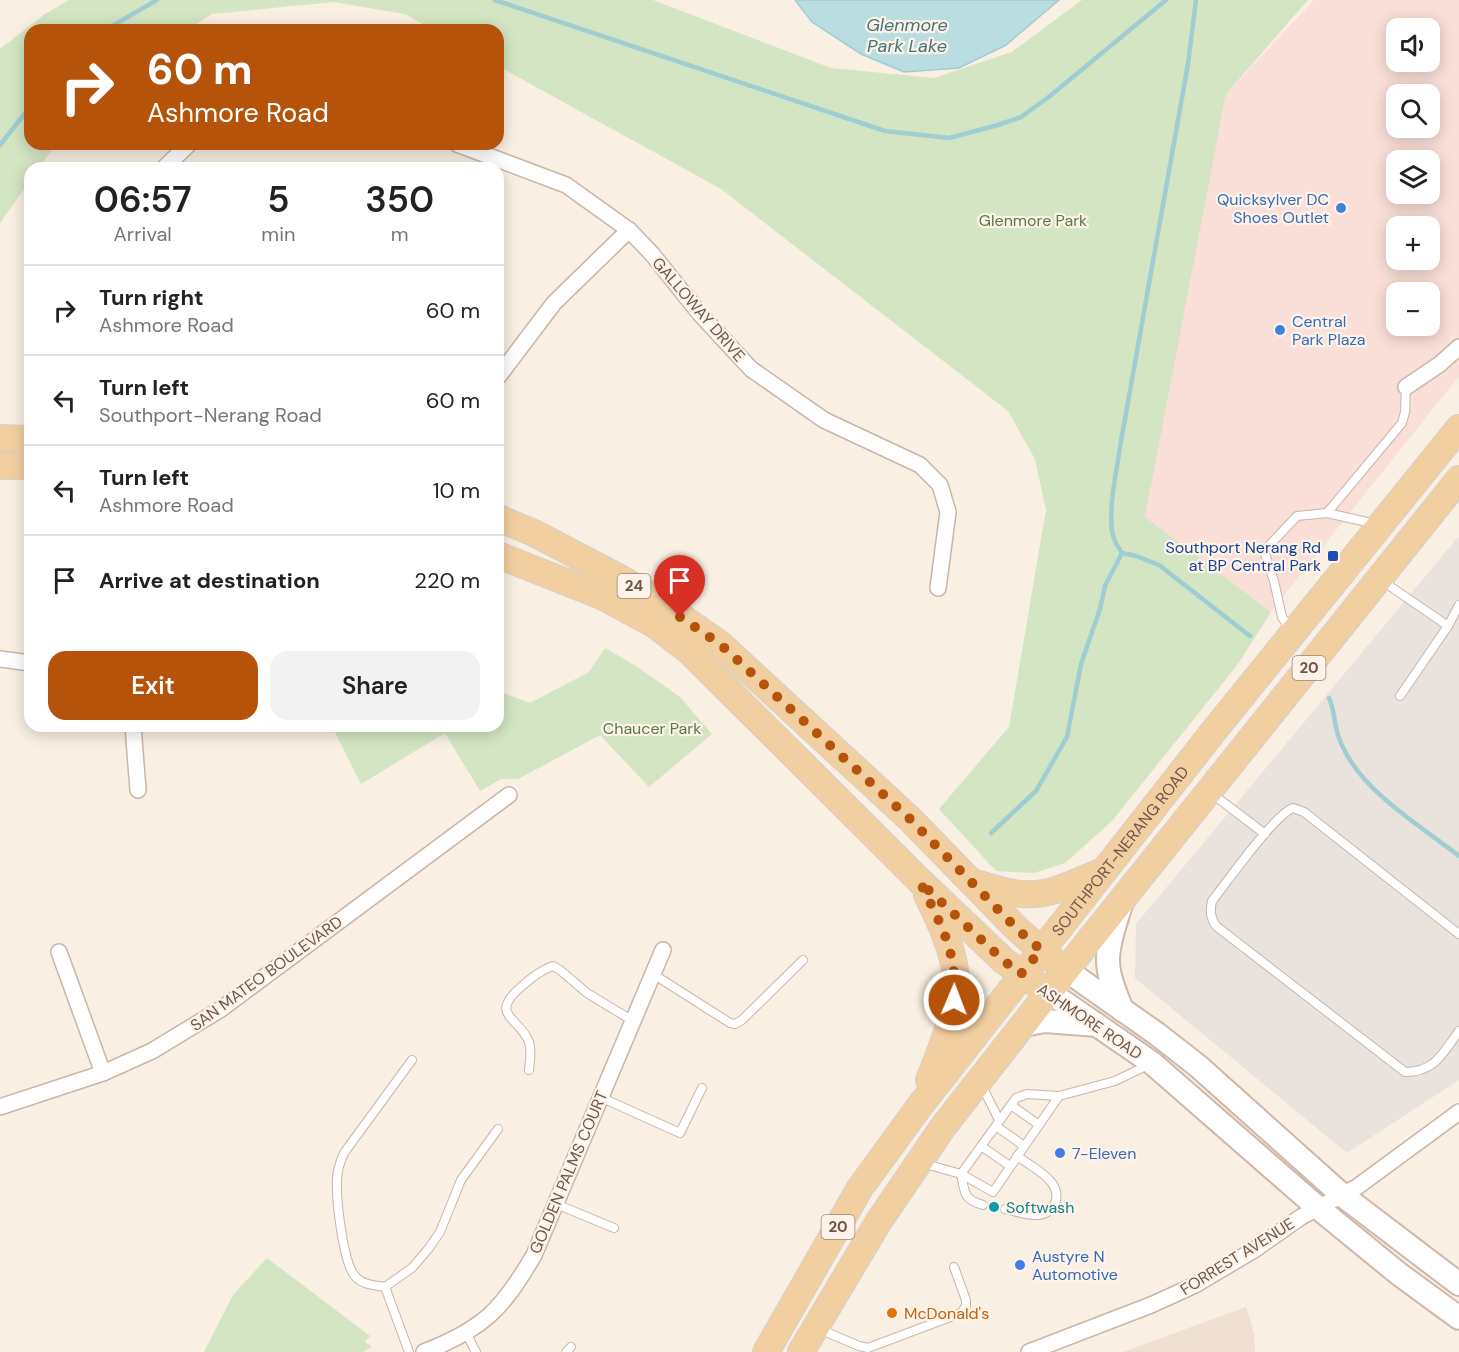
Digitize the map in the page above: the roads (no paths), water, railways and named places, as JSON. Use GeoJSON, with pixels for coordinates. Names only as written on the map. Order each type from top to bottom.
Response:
{"type":"FeatureCollection","features":[{"type":"Feature","properties":{"kind":"main road","name":"SOUTHPORT-NERANG ROAD"},"geometry":{"type":"LineString","coordinates":[[766,1352],[860,1188],[919,1107],[1213,732],[1459,428]]}},
{"type":"Feature","properties":{"kind":"main road"},"geometry":{"type":"LineString","coordinates":[[0,438],[24,439]]}},
{"type":"Feature","properties":{"kind":"main road"},"geometry":{"type":"LineString","coordinates":[[0,465],[24,466]]}},
{"type":"Feature","properties":{"kind":"main road","name":"SOUTHPORT-NERANG ROAD"},"geometry":{"type":"LineString","coordinates":[[801,1352],[861,1250],[943,1127],[1123,898],[1459,479]]}},
{"type":"Feature","properties":{"kind":"main road","name":"ASHMORE ROAD"},"geometry":{"type":"LineString","coordinates":[[504,520],[534,533],[651,596],[720,644],[910,819],[1017,929],[1041,950],[1157,1034],[1221,1085],[1342,1195],[1459,1284]]}},
{"type":"Feature","properties":{"kind":"main road","name":"ASHMORE ROAD"},"geometry":{"type":"LineString","coordinates":[[504,557],[604,597],[655,625],[690,652],[920,882],[1004,961],[1152,1063],[1317,1207],[1399,1274],[1459,1318]]}},
{"type":"Feature","properties":{"kind":"main road"},"geometry":{"type":"LineString","coordinates":[[971,882],[1009,892],[1033,894],[1052,891],[1105,870]]}},
{"type":"Feature","properties":{"kind":"main road"},"geometry":{"type":"LineString","coordinates":[[919,1107],[945,1040],[956,980],[954,965],[943,930],[920,882]]}},
{"type":"Feature","properties":{"kind":"main road"},"geometry":{"type":"LineString","coordinates":[[1122,1010],[1111,980],[1108,961],[1110,943],[1123,898]]}},
{"type":"Feature","properties":{"kind":"main road"},"geometry":{"type":"LineString","coordinates":[[1023,1025],[1045,1021],[1098,1025]]}},
{"type":"Feature","properties":{"kind":"street"},"geometry":{"type":"LineString","coordinates":[[170,162],[183,150]]}},
{"type":"Feature","properties":{"kind":"street","name":"GALLOWAY DRIVE"},"geometry":{"type":"LineString","coordinates":[[473,150],[566,185],[628,230],[652,254],[700,314],[752,369],[824,420],[920,465],[940,485],[948,512],[938,588]]}},
{"type":"Feature","properties":{"kind":"street"},"geometry":{"type":"LineString","coordinates":[[504,365],[555,303],[628,230]]}},
{"type":"Feature","properties":{"kind":"street"},"geometry":{"type":"LineString","coordinates":[[1406,387],[1440,364],[1459,347]]}},
{"type":"Feature","properties":{"kind":"street"},"geometry":{"type":"LineString","coordinates":[[0,659],[24,662]]}},
{"type":"Feature","properties":{"kind":"street"},"geometry":{"type":"LineString","coordinates":[[133,732],[138,790]]}},
{"type":"Feature","properties":{"kind":"street","name":"SAN MATEO BOULEVARD"},"geometry":{"type":"LineString","coordinates":[[0,1107],[103,1072],[152,1051],[221,1009],[509,795]]}},
{"type":"Feature","properties":{"kind":"street","name":"GOLDEN PALMS COURT"},"geometry":{"type":"LineString","coordinates":[[424,1352],[466,1334],[491,1316],[516,1287],[534,1256],[663,950]]}},
{"type":"Feature","properties":{"kind":"street"},"geometry":{"type":"LineString","coordinates":[[58,952],[103,1072]]}},
{"type":"Feature","properties":{"kind":"street","name":"FORREST AVENUE"},"geometry":{"type":"LineString","coordinates":[[1029,1352],[1142,1309],[1196,1285],[1254,1250],[1317,1207],[1357,1186],[1459,1112]]}},
{"type":"Feature","properties":{"kind":"lane"},"geometry":{"type":"LineString","coordinates":[[1327,513],[1402,423],[1406,387]]}},
{"type":"Feature","properties":{"kind":"lane"},"geometry":{"type":"LineString","coordinates":[[1293,635],[1282,617],[1264,550],[1297,516],[1327,513],[1381,526]]}},
{"type":"Feature","properties":{"kind":"lane"},"geometry":{"type":"LineString","coordinates":[[1380,579],[1448,626]]}},
{"type":"Feature","properties":{"kind":"lane"},"geometry":{"type":"LineString","coordinates":[[1400,696],[1448,626],[1459,605]]}},
{"type":"Feature","properties":{"kind":"lane"},"geometry":{"type":"LineString","coordinates":[[1209,792],[1265,834]]}},
{"type":"Feature","properties":{"kind":"lane"},"geometry":{"type":"LineString","coordinates":[[1459,934],[1298,809],[1286,810],[1265,834],[1212,901],[1210,910],[1211,919],[1216,926],[1405,1072],[1418,1072],[1438,1060],[1459,1031]]}},
{"type":"Feature","properties":{"kind":"lane"},"geometry":{"type":"LineString","coordinates":[[653,974],[729,1023],[735,1024],[742,1020],[803,960]]}},
{"type":"Feature","properties":{"kind":"lane"},"geometry":{"type":"LineString","coordinates":[[529,1070],[531,1057],[529,1043],[508,1016],[507,1003],[511,995],[546,968],[553,966],[560,970],[586,993],[633,1020]]}},
{"type":"Feature","properties":{"kind":"lane"},"geometry":{"type":"LineString","coordinates":[[412,1060],[344,1153],[338,1167],[341,1226],[348,1265],[356,1278],[385,1287],[412,1268],[440,1232],[461,1180],[498,1129]]}},
{"type":"Feature","properties":{"kind":"lane"},"geometry":{"type":"LineString","coordinates":[[982,1205],[968,1199],[961,1174],[1016,1098],[1027,1094],[1059,1096],[1115,1082],[1152,1063]]}},
{"type":"Feature","properties":{"kind":"lane"},"geometry":{"type":"LineString","coordinates":[[979,1080],[998,1123],[1024,1146]]}},
{"type":"Feature","properties":{"kind":"lane"},"geometry":{"type":"LineString","coordinates":[[600,1097],[680,1133],[702,1088]]}},
{"type":"Feature","properties":{"kind":"lane"},"geometry":{"type":"LineString","coordinates":[[919,1162],[961,1174],[993,1192],[1059,1096]]}},
{"type":"Feature","properties":{"kind":"lane"},"geometry":{"type":"LineString","coordinates":[[1011,1105],[1039,1125]]}},
{"type":"Feature","properties":{"kind":"lane"},"geometry":{"type":"LineString","coordinates":[[981,1146],[1010,1166]]}},
{"type":"Feature","properties":{"kind":"lane"},"geometry":{"type":"LineString","coordinates":[[1005,1209],[1036,1215],[1043,1214],[1055,1204],[1058,1197],[1047,1178],[1017,1156]]}},
{"type":"Feature","properties":{"kind":"lane"},"geometry":{"type":"LineString","coordinates":[[556,1204],[614,1228]]}},
{"type":"Feature","properties":{"kind":"lane"},"geometry":{"type":"LineString","coordinates":[[816,1328],[868,1348],[961,1313],[966,1306],[966,1300],[954,1267]]}},
{"type":"Feature","properties":{"kind":"lane"},"geometry":{"type":"LineString","coordinates":[[385,1287],[409,1352]]}},
{"type":"Feature","properties":{"kind":"lane"},"geometry":{"type":"LineString","coordinates":[[466,1334],[476,1352]]}},
{"type":"Feature","properties":{"kind":"water","name":"Glenmore Park Lake"},"geometry":{"type":"Polygon","coordinates":[[[795,0],[1059,0],[1006,45],[959,68],[904,72],[861,54],[812,22],[795,0]]]}},
{"type":"Feature","properties":{"kind":"waterway"},"geometry":{"type":"LineString","coordinates":[[115,24],[157,0]]}},
{"type":"Feature","properties":{"kind":"waterway"},"geometry":{"type":"LineString","coordinates":[[495,0],[885,131],[949,138],[1021,117],[1050,96],[1166,0]]}},
{"type":"Feature","properties":{"kind":"waterway"},"geometry":{"type":"LineString","coordinates":[[1196,0],[1188,64],[1120,447],[1111,521],[1112,532],[1122,553],[1159,565],[1250,636]]}},
{"type":"Feature","properties":{"kind":"waterway"},"geometry":{"type":"LineString","coordinates":[[0,145],[24,115]]}},
{"type":"Feature","properties":{"kind":"waterway"},"geometry":{"type":"LineString","coordinates":[[991,833],[1036,791],[1067,737],[1081,664],[1100,609],[1105,586],[1122,553]]}},
{"type":"Feature","properties":{"kind":"waterway"},"geometry":{"type":"LineString","coordinates":[[1329,698],[1339,738],[1360,774],[1390,804],[1459,856]]}},
{"type":"Feature","properties":{"kind":"place","name":"Quicksylver DC Shoes Outlet"},"geometry":{"type":"Point","coordinates":[1341,208]}},
{"type":"Feature","properties":{"kind":"place","name":"Central Park Plaza"},"geometry":{"type":"Point","coordinates":[1280,330]}},
{"type":"Feature","properties":{"kind":"place","name":"Southport Nerang Rd at BP Central Park"},"geometry":{"type":"Point","coordinates":[1333,556]}},
{"type":"Feature","properties":{"kind":"place","name":"7-Eleven"},"geometry":{"type":"Point","coordinates":[1060,1153]}},
{"type":"Feature","properties":{"kind":"place","name":"Softwash"},"geometry":{"type":"Point","coordinates":[994,1207]}},
{"type":"Feature","properties":{"kind":"place","name":"Austyre N Automotive"},"geometry":{"type":"Point","coordinates":[1020,1265]}},
{"type":"Feature","properties":{"kind":"place","name":"McDonald's"},"geometry":{"type":"Point","coordinates":[892,1313]}},
{"type":"Feature","properties":{"kind":"park label","name":"Glenmore Park"},"geometry":{"type":"Point","coordinates":[1033,220]}},
{"type":"Feature","properties":{"kind":"park label","name":"Chaucer Park"},"geometry":{"type":"Point","coordinates":[652,728]}}]}
